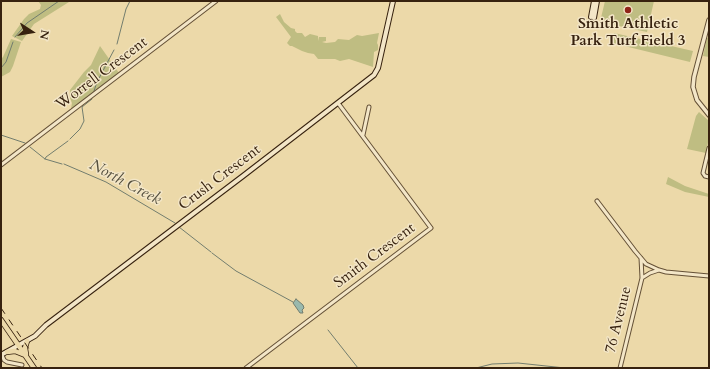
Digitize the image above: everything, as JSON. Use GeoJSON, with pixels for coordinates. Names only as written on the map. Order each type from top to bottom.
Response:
{"type":"FeatureCollection","features":[{"type":"Feature","properties":{"kind":"highway"},"geometry":{"type":"LineString","coordinates":[[1,320],[34,368]]}},
{"type":"Feature","properties":{"kind":"highway"},"geometry":{"type":"LineString","coordinates":[[26,356],[25,348],[27,341]]}},
{"type":"Feature","properties":{"kind":"highway"},"geometry":{"type":"LineString","coordinates":[[7,352],[15,351],[26,356]]}},
{"type":"Feature","properties":{"kind":"main road","name":"Crush Crescent"},"geometry":{"type":"LineString","coordinates":[[1,355],[35,336],[49,322],[338,103],[376,71],[393,1]]}},
{"type":"Feature","properties":{"kind":"main road"},"geometry":{"type":"LineString","coordinates":[[594,1],[592,18],[597,1]]}},
{"type":"Feature","properties":{"kind":"street","name":"Worrell Crescent"},"geometry":{"type":"LineString","coordinates":[[1,165],[216,1]]}},
{"type":"Feature","properties":{"kind":"street"},"geometry":{"type":"LineString","coordinates":[[709,20],[694,77],[693,87],[698,100],[709,115]]}},
{"type":"Feature","properties":{"kind":"street","name":"Smith Crescent"},"geometry":{"type":"LineString","coordinates":[[246,368],[431,228],[338,103]]}},
{"type":"Feature","properties":{"kind":"street"},"geometry":{"type":"LineString","coordinates":[[363,136],[369,107]]}},
{"type":"Feature","properties":{"kind":"street"},"geometry":{"type":"LineString","coordinates":[[709,151],[703,173],[709,178]]}},
{"type":"Feature","properties":{"kind":"street"},"geometry":{"type":"LineString","coordinates":[[598,201],[646,264],[659,270],[709,276]]}},
{"type":"Feature","properties":{"kind":"street","name":"76 Avenue"},"geometry":{"type":"LineString","coordinates":[[620,368],[642,278],[641,258]]}},
{"type":"Feature","properties":{"kind":"street","name":"76 Avenue"},"geometry":{"type":"LineString","coordinates":[[642,278],[659,270]]}},
{"type":"Feature","properties":{"kind":"street"},"geometry":{"type":"LineString","coordinates":[[1,355],[7,362],[22,365]]}},
{"type":"Feature","properties":{"kind":"shaded area"},"geometry":{"type":"Polygon","coordinates":[[[38,1],[69,2],[34,24],[22,41],[12,36],[29,14],[40,9],[41,5],[38,1]]]}},
{"type":"Feature","properties":{"kind":"shaded area"},"geometry":{"type":"Polygon","coordinates":[[[605,1],[654,1],[647,32],[600,22],[605,1]]]}},
{"type":"Feature","properties":{"kind":"shaded area"},"geometry":{"type":"Polygon","coordinates":[[[280,14],[284,22],[291,28],[295,29],[297,33],[302,33],[305,37],[310,34],[318,36],[318,41],[319,37],[326,37],[326,41],[322,42],[326,43],[335,42],[338,39],[349,40],[357,35],[362,36],[379,33],[377,43],[378,50],[374,52],[373,67],[349,59],[340,61],[335,59],[318,59],[314,54],[290,46],[287,43],[291,37],[276,17],[280,14]]]}},
{"type":"Feature","properties":{"kind":"shaded area"},"geometry":{"type":"Polygon","coordinates":[[[614,33],[693,51],[690,62],[612,43],[614,33]]]}},
{"type":"Feature","properties":{"kind":"shaded area"},"geometry":{"type":"Polygon","coordinates":[[[707,38],[709,38],[709,57],[703,56],[707,38]]]}},
{"type":"Feature","properties":{"kind":"shaded area"},"geometry":{"type":"Polygon","coordinates":[[[11,39],[21,42],[10,72],[1,77],[1,59],[11,39]]]}},
{"type":"Feature","properties":{"kind":"shaded area"},"geometry":{"type":"Polygon","coordinates":[[[100,46],[119,73],[71,109],[72,103],[70,98],[70,90],[91,65],[100,46]]]}},
{"type":"Feature","properties":{"kind":"shaded area"},"geometry":{"type":"Polygon","coordinates":[[[699,112],[709,121],[709,137],[706,153],[687,149],[696,116],[699,112]]]}},
{"type":"Feature","properties":{"kind":"shaded area"},"geometry":{"type":"Polygon","coordinates":[[[668,177],[685,186],[709,194],[709,197],[685,192],[666,184],[668,177]]]}},
{"type":"Feature","properties":{"kind":"shaded area"},"geometry":{"type":"Polygon","coordinates":[[[296,299],[303,305],[303,313],[300,313],[293,303],[296,299]]]}},
{"type":"Feature","properties":{"kind":"waterway"},"geometry":{"type":"LineString","coordinates":[[15,37],[27,23],[59,1]]}},
{"type":"Feature","properties":{"kind":"waterway"},"geometry":{"type":"LineString","coordinates":[[117,44],[126,9],[130,1]]}},
{"type":"Feature","properties":{"kind":"waterway"},"geometry":{"type":"LineString","coordinates":[[1,68],[6,62],[13,42]]}},
{"type":"Feature","properties":{"kind":"waterway"},"geometry":{"type":"LineString","coordinates":[[94,91],[97,82],[114,50]]}},
{"type":"Feature","properties":{"kind":"waterway"},"geometry":{"type":"LineString","coordinates":[[70,139],[80,129],[84,121],[82,107],[92,99]]}},
{"type":"Feature","properties":{"kind":"waterway","name":"North Creek"},"geometry":{"type":"LineString","coordinates":[[1,135],[25,143]]}},
{"type":"Feature","properties":{"kind":"waterway"},"geometry":{"type":"LineString","coordinates":[[45,159],[68,141]]}},
{"type":"Feature","properties":{"kind":"waterway","name":"North Creek"},"geometry":{"type":"LineString","coordinates":[[30,147],[45,159],[62,164]]}},
{"type":"Feature","properties":{"kind":"waterway","name":"North Creek"},"geometry":{"type":"LineString","coordinates":[[64,164],[106,182],[175,223]]}},
{"type":"Feature","properties":{"kind":"waterway","name":"North Creek"},"geometry":{"type":"LineString","coordinates":[[179,227],[211,252]]}},
{"type":"Feature","properties":{"kind":"waterway","name":"North Creek"},"geometry":{"type":"LineString","coordinates":[[212,253],[236,271],[293,302]]}},
{"type":"Feature","properties":{"kind":"waterway","name":"North Creek"},"geometry":{"type":"LineString","coordinates":[[328,330],[358,368]]}},
{"type":"Feature","properties":{"kind":"waterway"},"geometry":{"type":"LineString","coordinates":[[476,368],[492,364],[518,363],[565,368]]}},
{"type":"Feature","properties":{"kind":"railway"},"geometry":{"type":"LineString","coordinates":[[1,308],[42,368]]}},
{"type":"Feature","properties":{"kind":"place","name":"Smith Athletic Park Turf Field 3"},"geometry":{"type":"Point","coordinates":[628,10]}}]}
